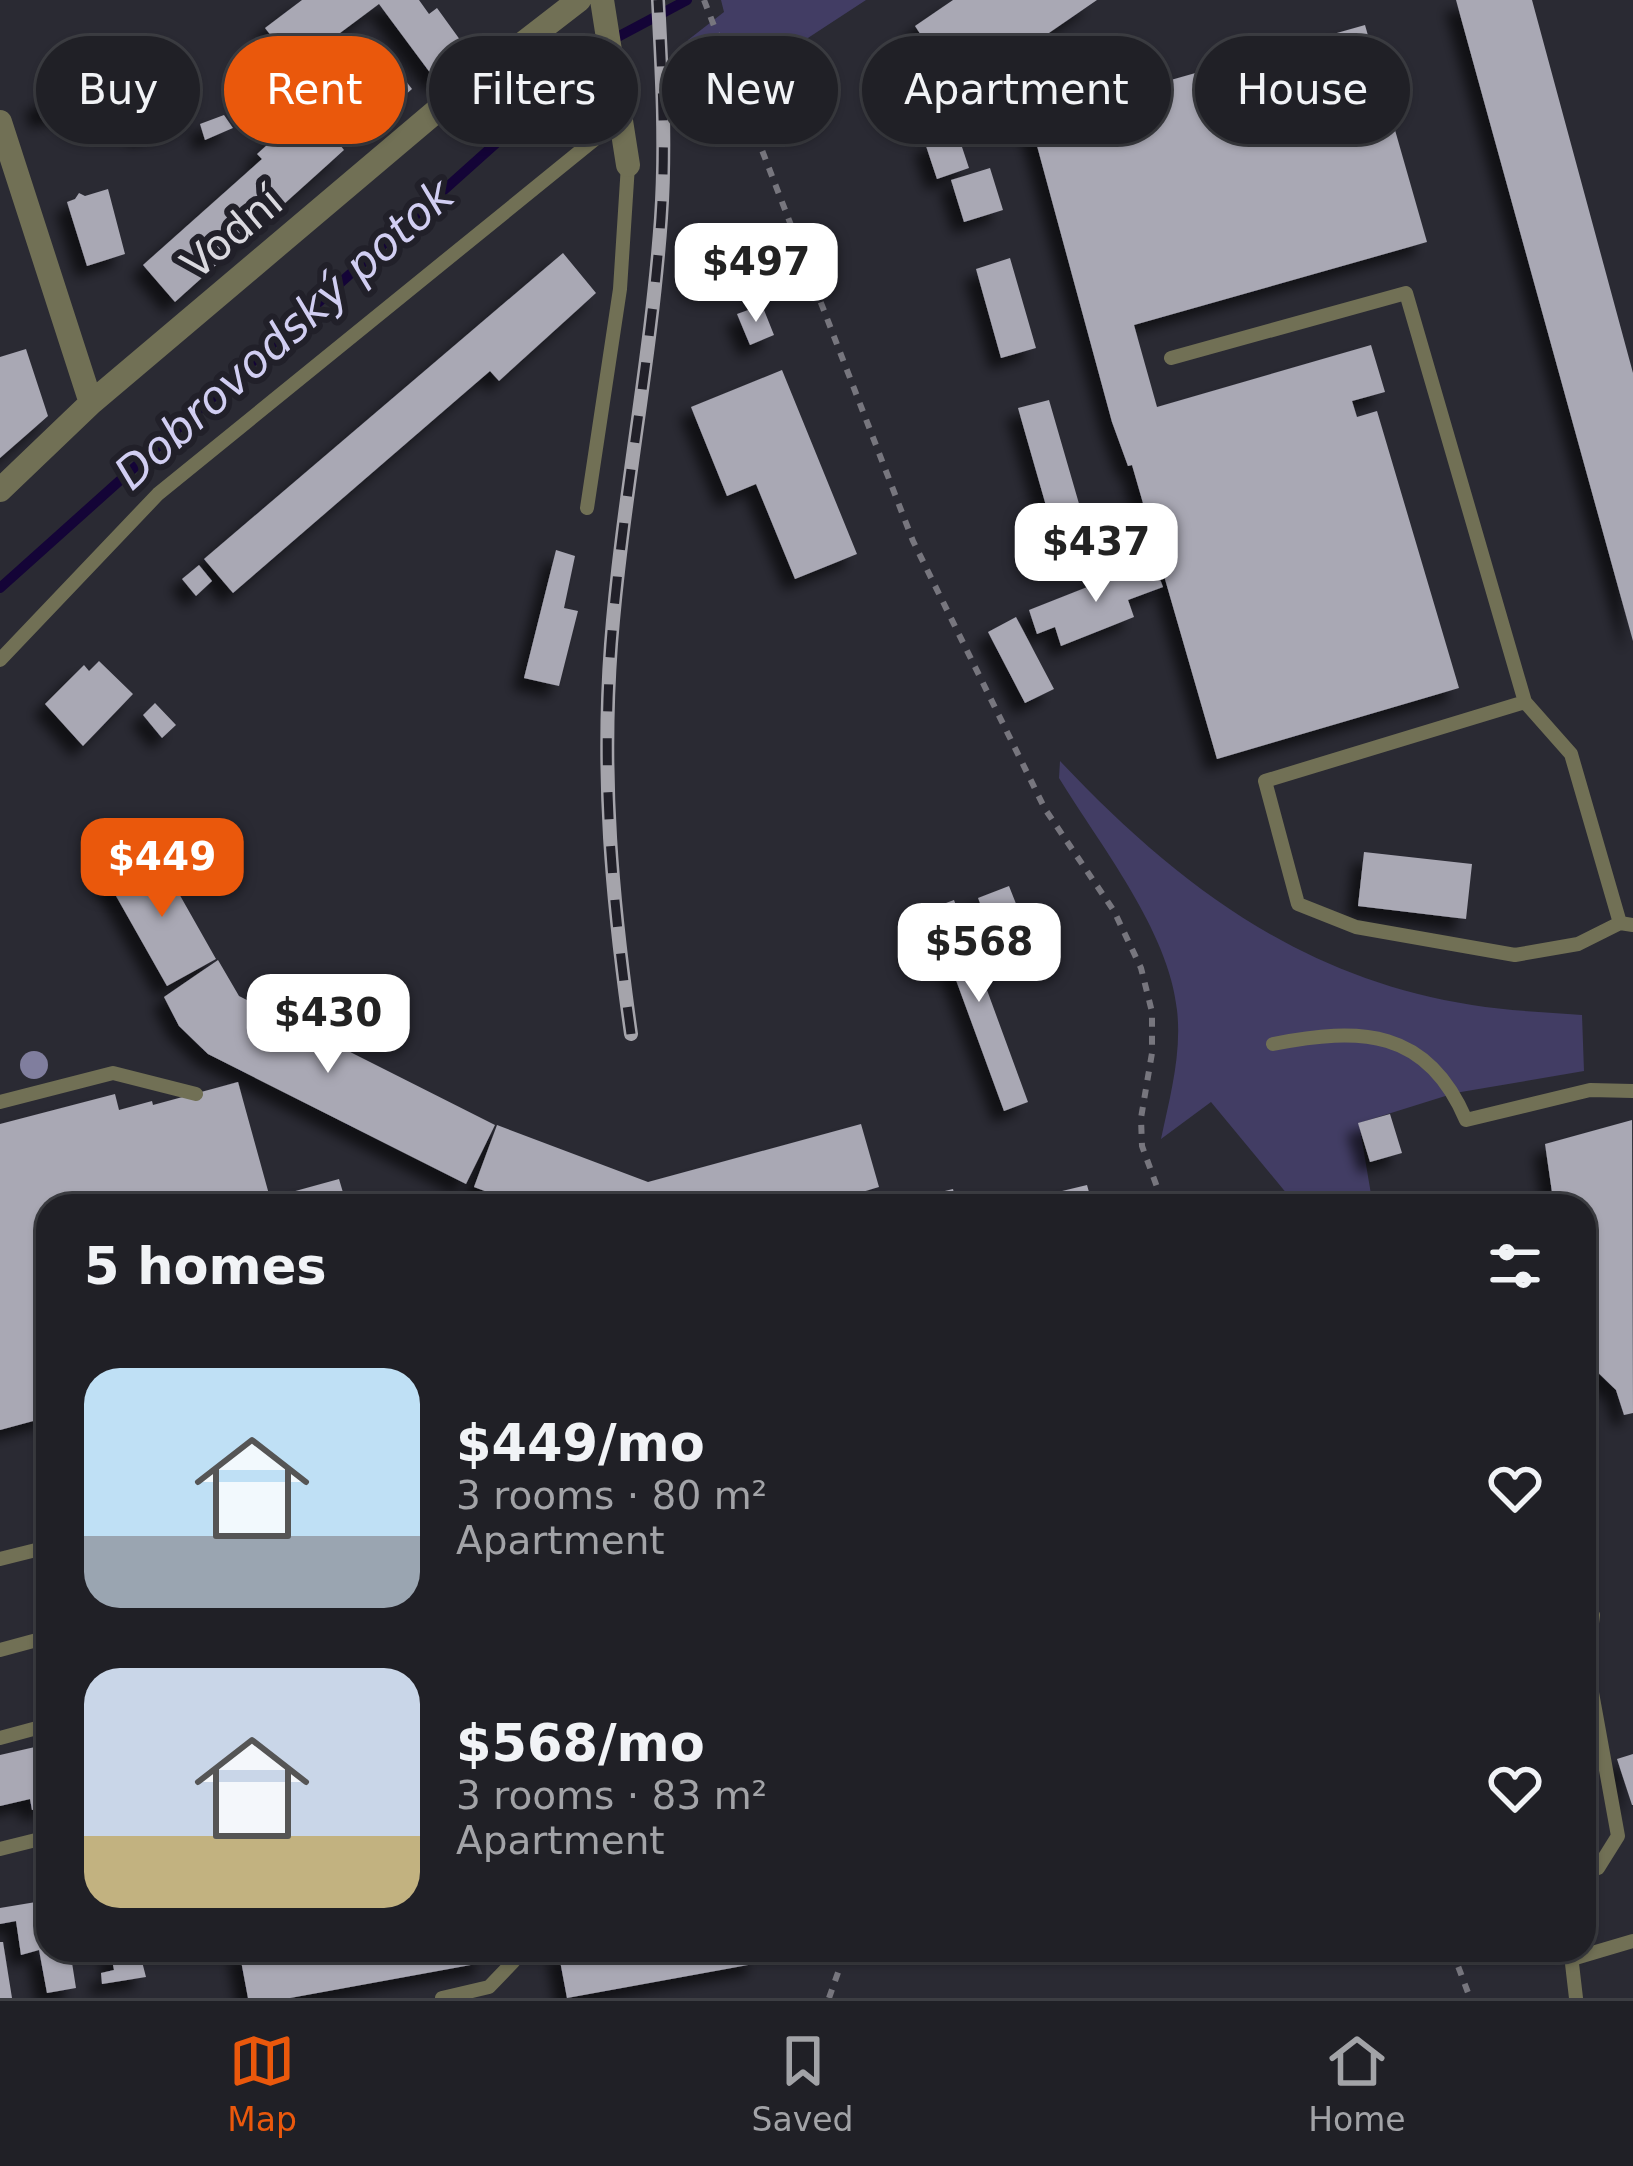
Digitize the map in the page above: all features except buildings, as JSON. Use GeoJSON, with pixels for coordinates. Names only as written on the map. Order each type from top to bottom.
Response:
{"type":"FeatureCollection","features":[{"type":"Feature","properties":{"kind":"street","name":"Vodní"},"geometry":{"type":"LineString","coordinates":[[0,490],[91,403],[447,102],[579,0]]}},
{"type":"Feature","properties":{"kind":"street"},"geometry":{"type":"LineString","coordinates":[[0,122],[91,403]]}},
{"type":"Feature","properties":{"kind":"street"},"geometry":{"type":"LineString","coordinates":[[625,144],[628,165]]}},
{"type":"Feature","properties":{"kind":"lane"},"geometry":{"type":"LineString","coordinates":[[0,660],[158,494],[589,144]]}},
{"type":"Feature","properties":{"kind":"lane"},"geometry":{"type":"LineString","coordinates":[[587,508],[620,289],[628,165]]}},
{"type":"Feature","properties":{"kind":"lane"},"geometry":{"type":"LineString","coordinates":[[1171,358],[1406,292],[1525,702],[1571,754],[1627,924],[1578,944],[1515,955],[1356,927],[1298,904],[1265,781],[1525,702]]}},
{"type":"Feature","properties":{"kind":"lane"},"geometry":{"type":"LineString","coordinates":[[1273,1044],[1327,1034],[1368,1036],[1412,1052],[1444,1076],[1466,1120],[1590,1090],[1633,1090]]}},
{"type":"Feature","properties":{"kind":"lane"},"geometry":{"type":"LineString","coordinates":[[0,1102],[113,1073],[196,1094]]}},
{"type":"Feature","properties":{"kind":"lane"},"geometry":{"type":"LineString","coordinates":[[0,1559],[36,1549]]}},
{"type":"Feature","properties":{"kind":"lane"},"geometry":{"type":"LineString","coordinates":[[0,1650],[36,1640]]}},
{"type":"Feature","properties":{"kind":"lane"},"geometry":{"type":"LineString","coordinates":[[1596,1715],[1618,1836],[1596,1869]]}},
{"type":"Feature","properties":{"kind":"lane"},"geometry":{"type":"LineString","coordinates":[[0,1738],[36,1728]]}},
{"type":"Feature","properties":{"kind":"lane"},"geometry":{"type":"LineString","coordinates":[[0,1849],[36,1840]]}},
{"type":"Feature","properties":{"kind":"lane"},"geometry":{"type":"LineString","coordinates":[[1596,1949],[1633,1942]]}},
{"type":"Feature","properties":{"kind":"lane"},"geometry":{"type":"LineString","coordinates":[[444,1998],[490,1987],[513,1962]]}},
{"type":"Feature","properties":{"kind":"lane"},"geometry":{"type":"LineString","coordinates":[[1572,1962],[1576,1998]]}},
{"type":"Feature","properties":{"kind":"path"},"geometry":{"type":"LineString","coordinates":[[704,0],[913,541],[1045,808],[1114,911],[1142,968],[1153,1012],[1142,1146],[1159,1194]]}},
{"type":"Feature","properties":{"kind":"path"},"geometry":{"type":"LineString","coordinates":[[829,1998],[842,1962]]}},
{"type":"Feature","properties":{"kind":"path"},"geometry":{"type":"LineString","coordinates":[[1456,1962],[1470,1998]]}},
{"type":"Feature","properties":{"kind":"shaded area"},"geometry":{"type":"Polygon","coordinates":[[[721,0],[866,0],[811,36],[693,36],[724,12],[721,0]]]}},
{"type":"Feature","properties":{"kind":"shaded area"},"geometry":{"type":"Polygon","coordinates":[[[1060,761],[1104,806],[1196,885],[1245,919],[1351,973],[1410,992],[1486,1007],[1582,1015],[1584,1071],[1455,1093],[1359,1123],[1371,1194],[1287,1194],[1211,1102],[1161,1139],[1178,1042],[1171,980],[1147,920],[1059,778],[1060,761]]]}},
{"type":"Feature","properties":{"kind":"waterway","name":"Dobrovodský potok"},"geometry":{"type":"LineString","coordinates":[[0,588],[610,41],[687,0]]}},
{"type":"Feature","properties":{"kind":"railway"},"geometry":{"type":"LineString","coordinates":[[631,1034],[610,839],[608,694],[661,218],[658,0]]}}]}
